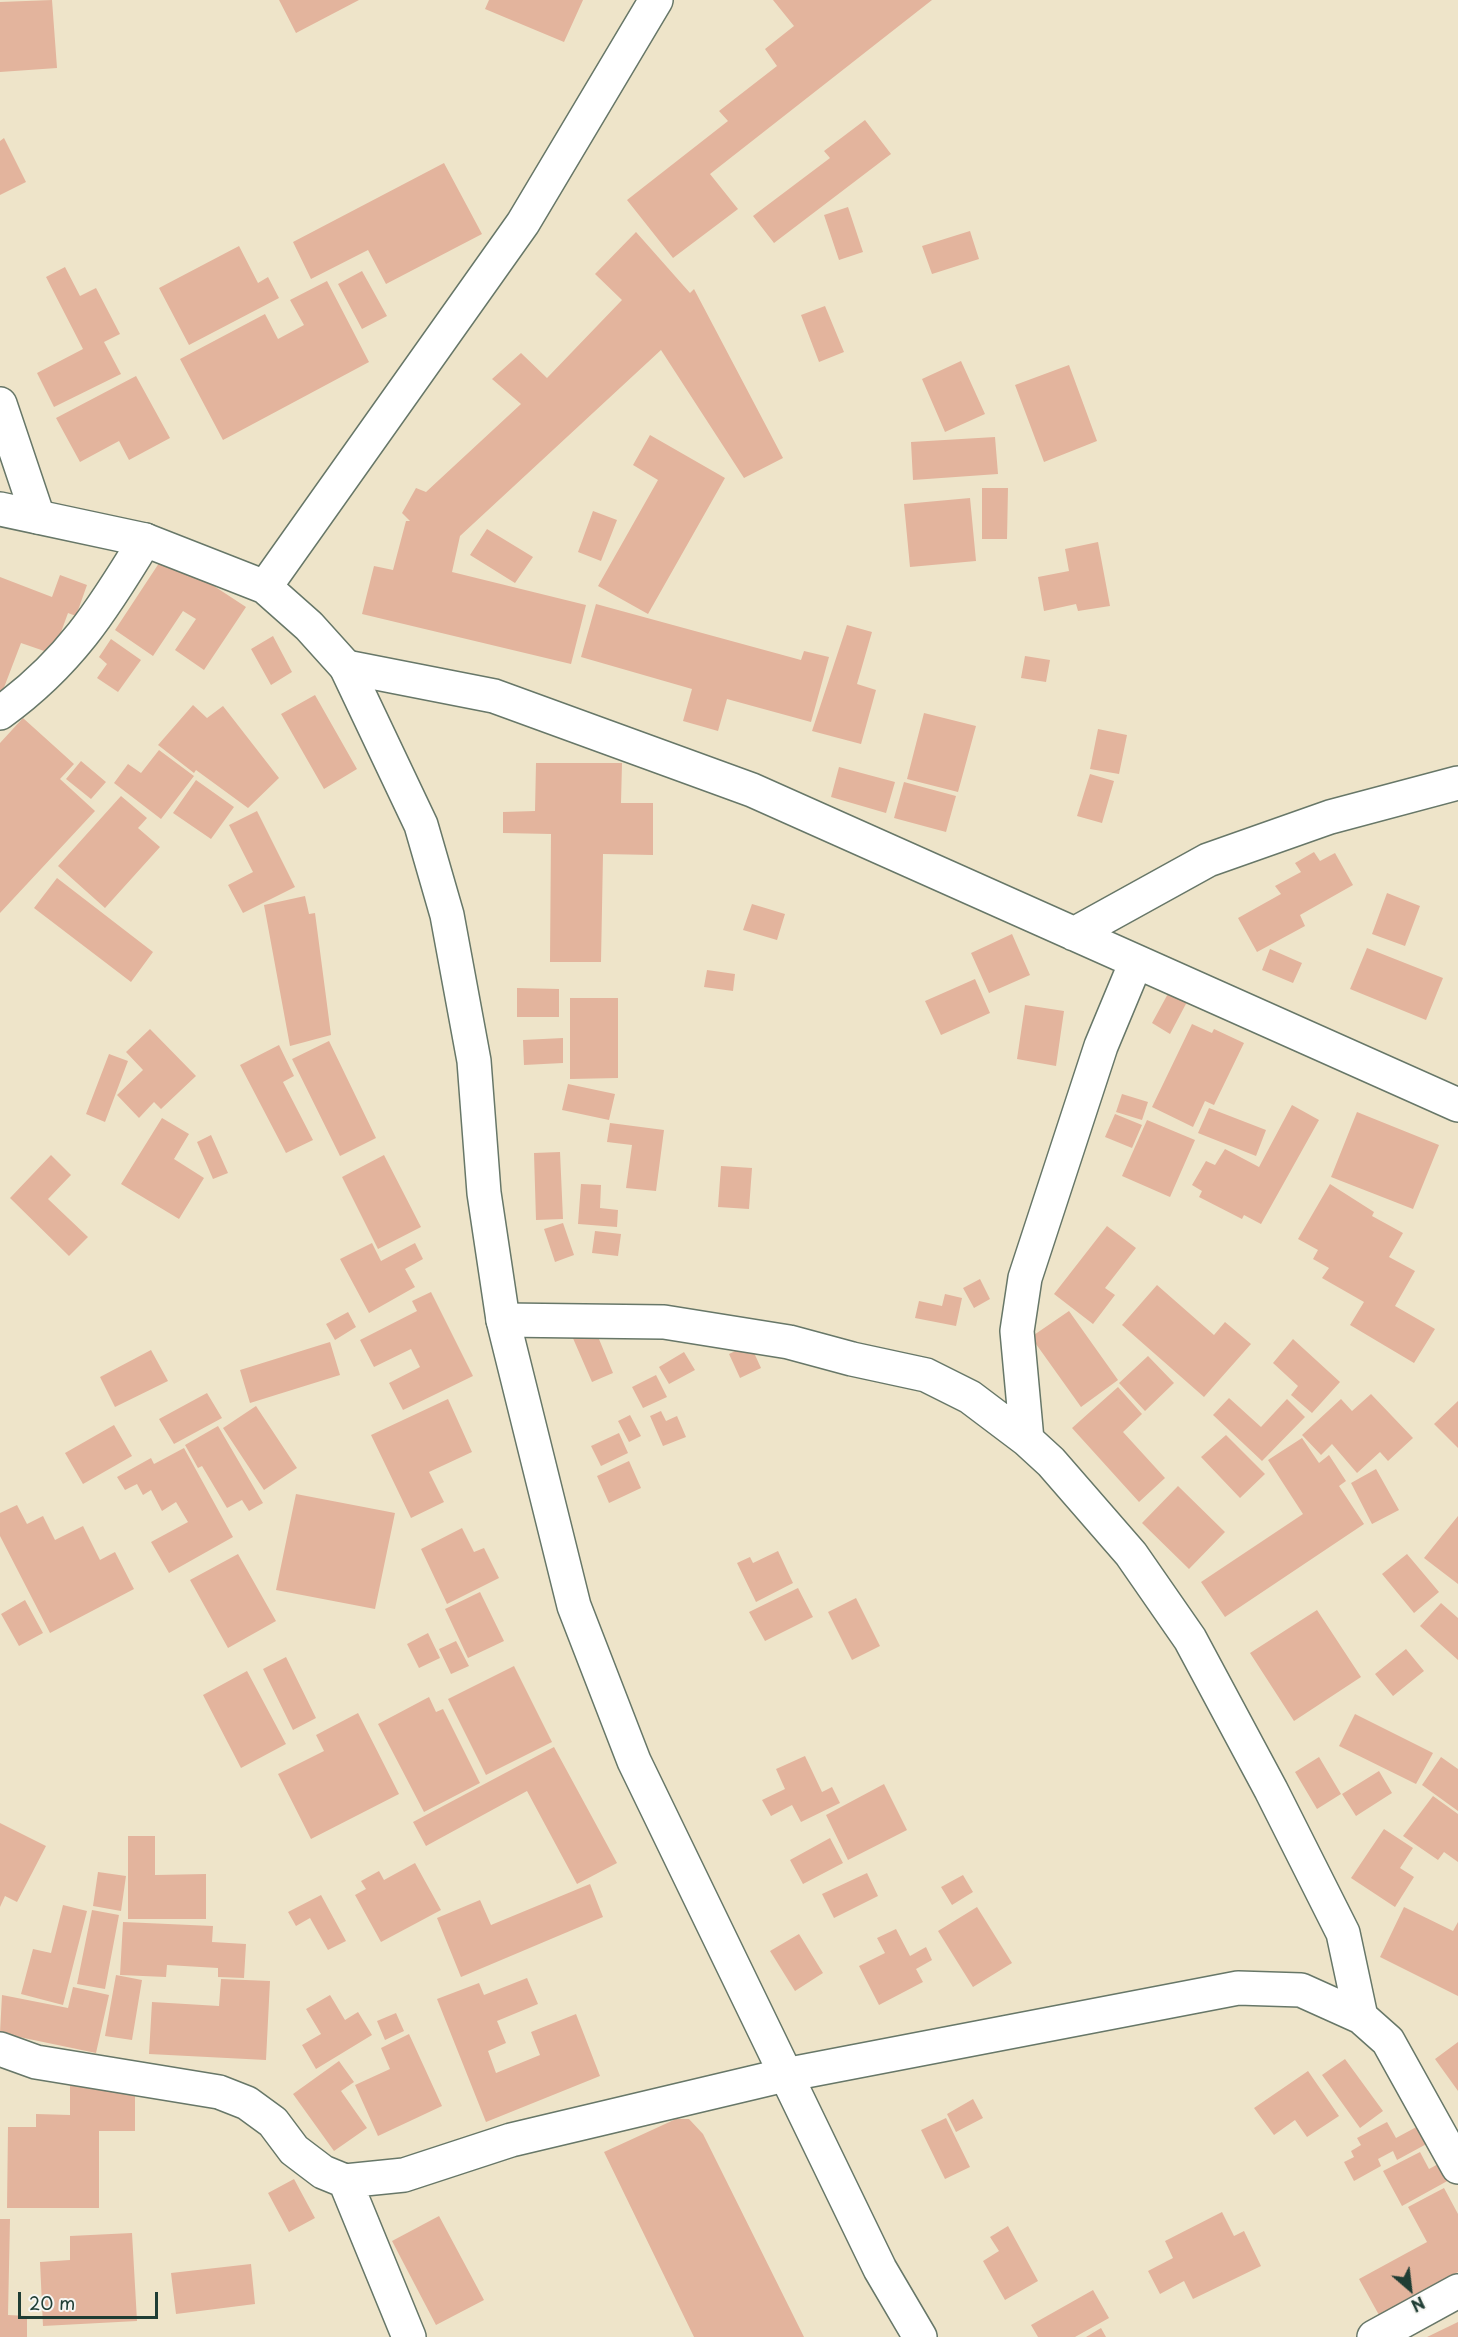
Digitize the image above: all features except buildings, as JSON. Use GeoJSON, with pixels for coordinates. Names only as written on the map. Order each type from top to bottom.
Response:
{"type":"FeatureCollection","features":[{"type":"Feature","properties":{"kind":"street"},"geometry":{"type":"LineString","coordinates":[[265,587],[523,223],[656,0]]}},
{"type":"Feature","properties":{"kind":"street"},"geometry":{"type":"LineString","coordinates":[[0,404],[38,517]]}},
{"type":"Feature","properties":{"kind":"street"},"geometry":{"type":"LineString","coordinates":[[0,509],[145,540],[265,587],[309,626],[346,668],[421,825],[447,915],[474,1061],[484,1193],[503,1320],[574,1606],[634,1761],[880,2269],[920,2337]]}},
{"type":"Feature","properties":{"kind":"street"},"geometry":{"type":"LineString","coordinates":[[0,713],[26,694],[74,648],[108,602],[145,540]]}},
{"type":"Feature","properties":{"kind":"street"},"geometry":{"type":"LineString","coordinates":[[346,668],[494,696],[752,790],[1458,1105]]}},
{"type":"Feature","properties":{"kind":"street"},"geometry":{"type":"LineString","coordinates":[[1074,934],[1208,860],[1330,817],[1458,783]]}},
{"type":"Feature","properties":{"kind":"street"},"geometry":{"type":"LineString","coordinates":[[1027,1440],[1017,1331],[1025,1278],[1101,1046],[1136,962]]}},
{"type":"Feature","properties":{"kind":"street"},"geometry":{"type":"LineString","coordinates":[[503,1320],[664,1322],[789,1342],[926,1375],[970,1398],[1027,1440],[1051,1462],[1131,1554],[1190,1639],[1271,1790],[1343,1932],[1361,2017]]}},
{"type":"Feature","properties":{"kind":"street"},"geometry":{"type":"LineString","coordinates":[[0,2049],[36,2062],[219,2092],[238,2099],[273,2122],[294,2150],[323,2172],[345,2181],[404,2175],[511,2140],[785,2075],[1238,1988],[1301,1990],[1361,2017],[1388,2041],[1458,2166]]}},
{"type":"Feature","properties":{"kind":"street"},"geometry":{"type":"LineString","coordinates":[[345,2181],[408,2337]]}},
{"type":"Feature","properties":{"kind":"street"},"geometry":{"type":"LineString","coordinates":[[1374,2337],[1458,2291]]}}]}
